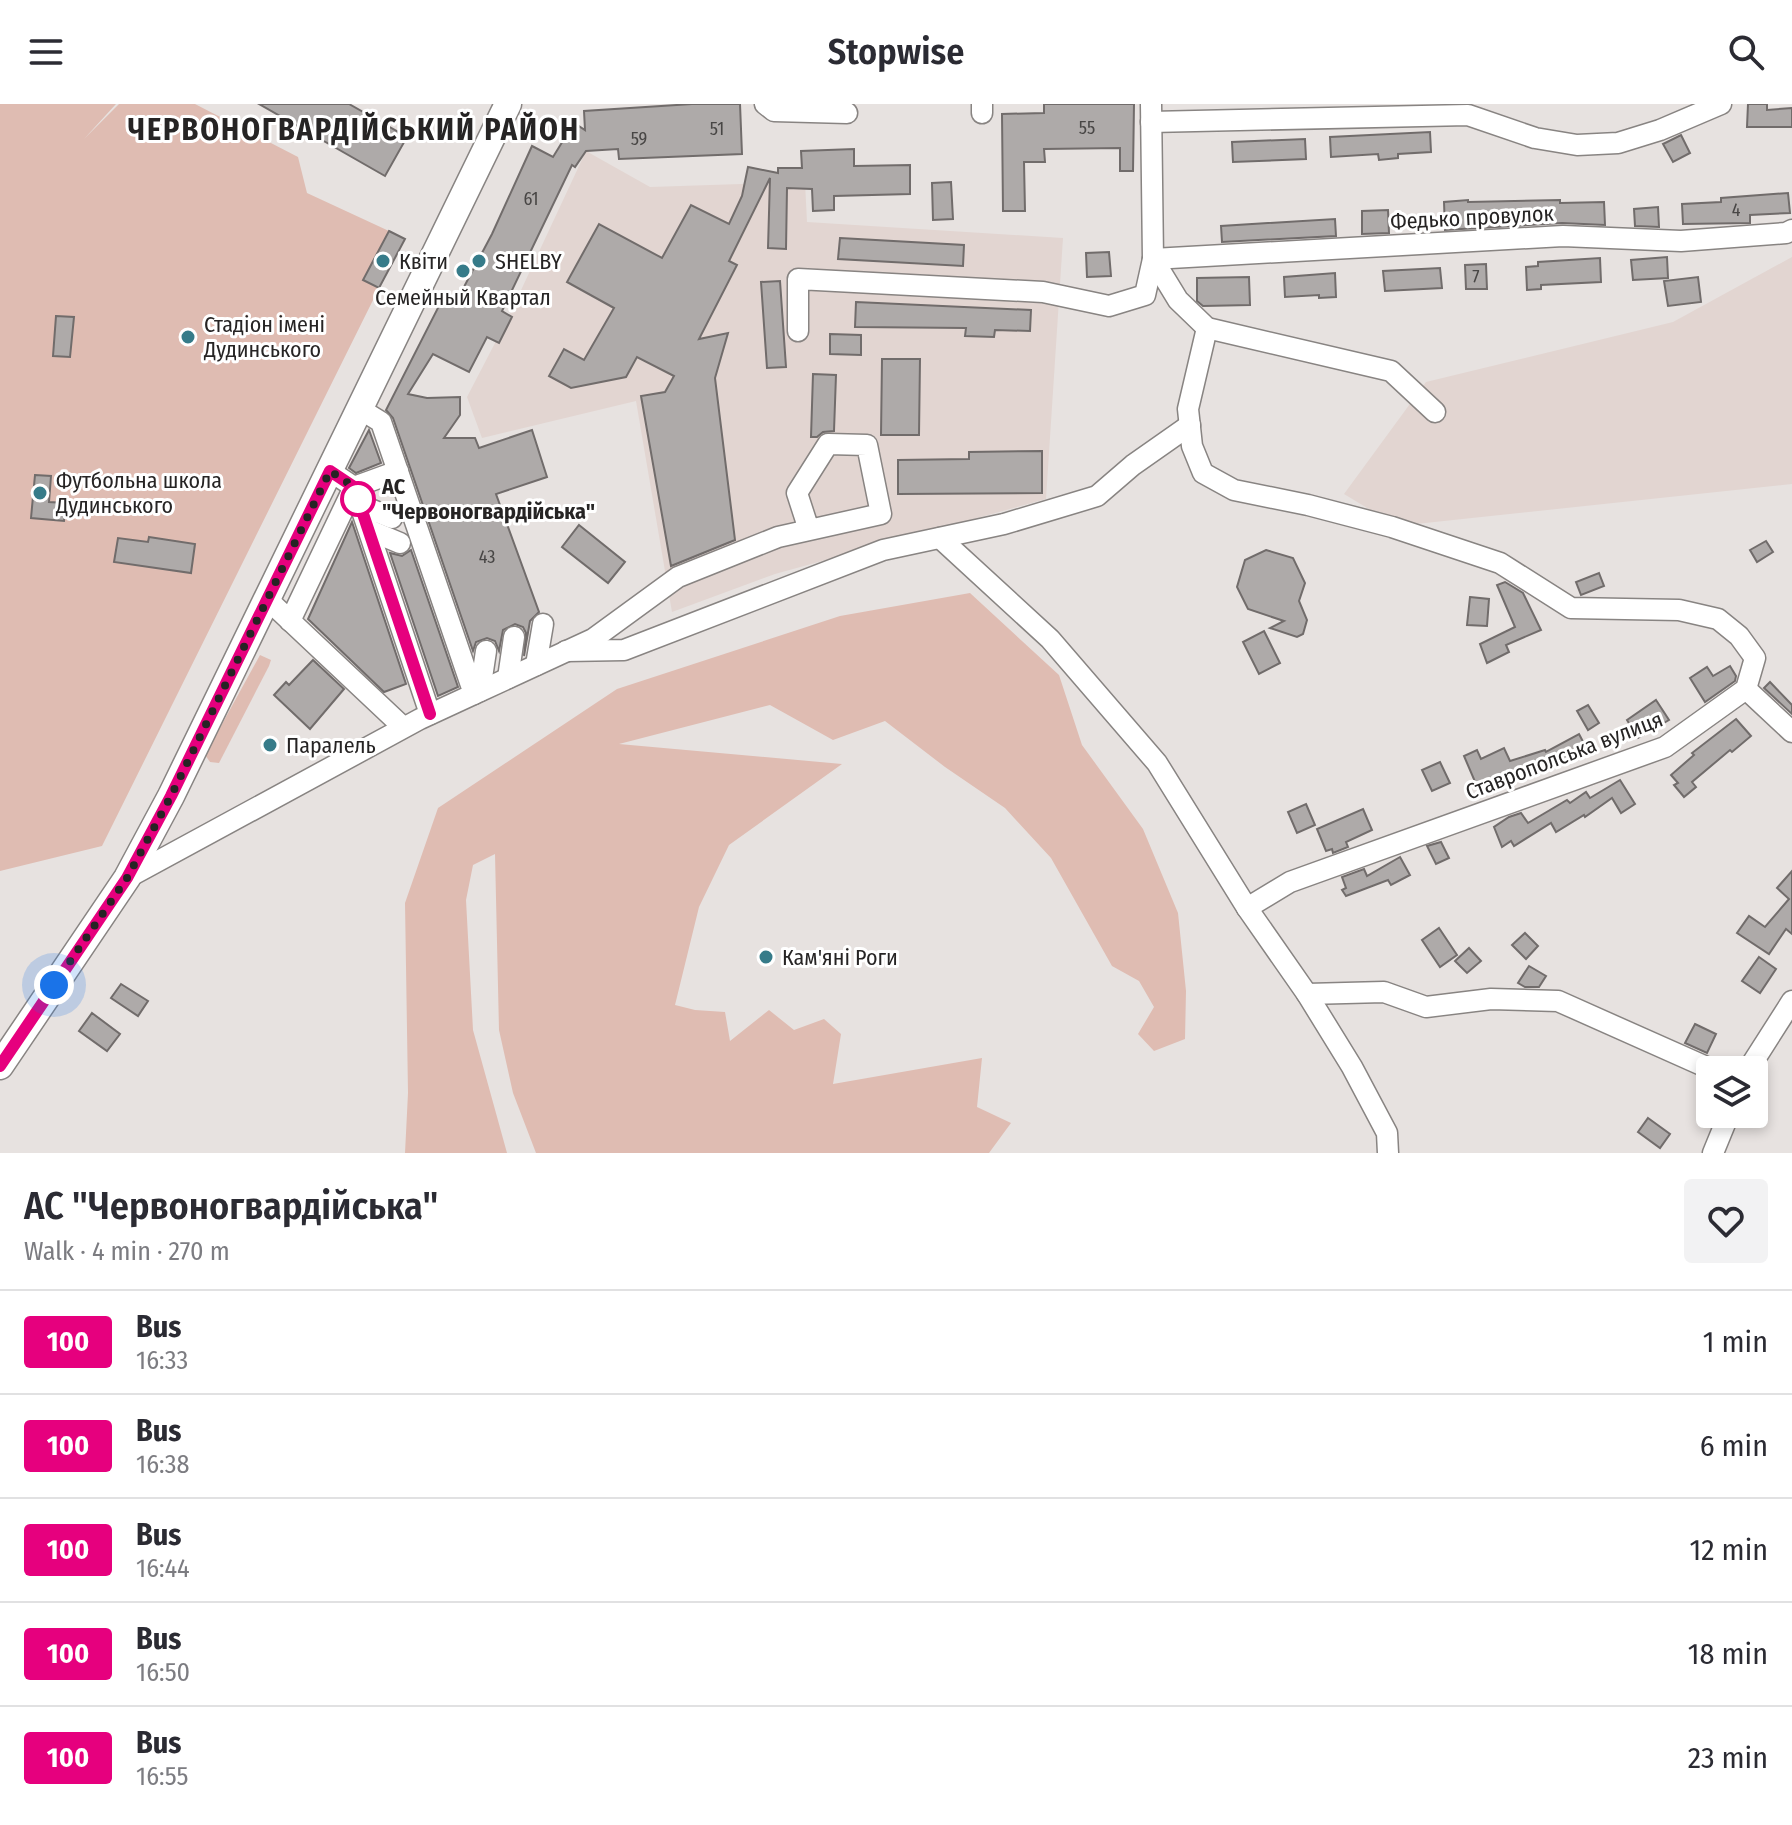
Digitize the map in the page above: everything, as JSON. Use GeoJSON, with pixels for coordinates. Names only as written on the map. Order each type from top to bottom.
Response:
{"type":"FeatureCollection","features":[{"type":"Feature","properties":{"kind":"main road"},"geometry":{"type":"LineString","coordinates":[[1,1063],[127,878],[171,796],[508,104]]}},
{"type":"Feature","properties":{"kind":"street"},"geometry":{"type":"LineString","coordinates":[[765,104],[774,111],[847,113]]}},
{"type":"Feature","properties":{"kind":"street"},"geometry":{"type":"LineString","coordinates":[[1145,295],[1153,259],[1151,113],[1468,115],[1535,138],[1577,145],[1618,143],[1660,130],[1721,104]]}},
{"type":"Feature","properties":{"kind":"street","name":"Федько провулок"},"geometry":{"type":"LineString","coordinates":[[1153,259],[1563,236],[1681,241],[1792,230]]}},
{"type":"Feature","properties":{"kind":"street"},"geometry":{"type":"LineString","coordinates":[[1153,259],[1178,300],[1207,328],[1391,371],[1435,412]]}},
{"type":"Feature","properties":{"kind":"street"},"geometry":{"type":"LineString","coordinates":[[798,331],[791,277],[1043,292],[1109,306],[1145,295],[1178,300]]}},
{"type":"Feature","properties":{"kind":"street"},"geometry":{"type":"LineString","coordinates":[[1207,328],[1188,409],[1192,446],[1203,473],[1234,490],[1392,527],[1500,563],[1571,608],[1679,610],[1718,619],[1739,636],[1755,658],[1746,689],[1792,732]]}},
{"type":"Feature","properties":{"kind":"street"},"geometry":{"type":"LineString","coordinates":[[360,409],[381,422],[400,477],[502,681]]}},
{"type":"Feature","properties":{"kind":"street"},"geometry":{"type":"LineString","coordinates":[[566,651],[624,650],[883,550],[1004,524],[1097,496],[1133,465],[1190,425]]}},
{"type":"Feature","properties":{"kind":"street"},"geometry":{"type":"LineString","coordinates":[[127,878],[403,727],[593,639],[678,577],[778,537],[881,514],[867,445],[828,444],[797,493],[809,530]]}},
{"type":"Feature","properties":{"kind":"street"},"geometry":{"type":"LineString","coordinates":[[330,471],[361,508],[396,531]]}},
{"type":"Feature","properties":{"kind":"street"},"geometry":{"type":"LineString","coordinates":[[290,621],[361,508],[400,477]]}},
{"type":"Feature","properties":{"kind":"street"},"geometry":{"type":"LineString","coordinates":[[361,508],[430,714]]}},
{"type":"Feature","properties":{"kind":"street"},"geometry":{"type":"LineString","coordinates":[[940,538],[1050,639],[1157,763],[1247,908],[1307,994],[1352,1067],[1387,1133],[1388,1153]]}},
{"type":"Feature","properties":{"kind":"street"},"geometry":{"type":"LineString","coordinates":[[267,599],[403,727]]}},
{"type":"Feature","properties":{"kind":"street"},"geometry":{"type":"LineString","coordinates":[[502,681],[514,637]]}},
{"type":"Feature","properties":{"kind":"street"},"geometry":{"type":"LineString","coordinates":[[502,681],[514,637]]}},
{"type":"Feature","properties":{"kind":"street"},"geometry":{"type":"LineString","coordinates":[[502,681],[514,637]]}},
{"type":"Feature","properties":{"kind":"street","name":"Ставрополська вулиця"},"geometry":{"type":"LineString","coordinates":[[1247,908],[1290,882],[1665,747],[1746,689]]}},
{"type":"Feature","properties":{"kind":"street"},"geometry":{"type":"LineString","coordinates":[[1307,994],[1384,992],[1426,1007],[1491,999],[1558,1001],[1696,1062]]}},
{"type":"Feature","properties":{"kind":"street"},"geometry":{"type":"LineString","coordinates":[[1757,1056],[1792,1001]]}},
{"type":"Feature","properties":{"kind":"street"},"geometry":{"type":"LineString","coordinates":[[1713,1153],[1723,1128]]}},
{"type":"Feature","properties":{"kind":"shaded area"},"geometry":{"type":"Polygon","coordinates":[[[0,104],[116,104],[84,139],[119,104],[195,104],[298,157],[307,193],[389,231],[363,279],[379,288],[102,846],[0,871],[0,104]]]}},
{"type":"Feature","properties":{"kind":"shaded area"},"geometry":{"type":"Polygon","coordinates":[[[586,151],[650,187],[805,182],[807,222],[1063,238],[1046,499],[775,574],[672,612],[636,401],[482,438],[467,397],[508,318],[586,151]]]}},
{"type":"Feature","properties":{"kind":"shaded area"},"geometry":{"type":"Polygon","coordinates":[[[1792,257],[1792,484],[1397,526],[1344,494],[1426,382],[1673,322],[1792,257]]]}},
{"type":"Feature","properties":{"kind":"shaded area"},"geometry":{"type":"Polygon","coordinates":[[[970,593],[1059,675],[1082,745],[1143,829],[1178,913],[1186,991],[1185,1039],[1154,1051],[1138,1034],[1154,1007],[1139,981],[1112,966],[1051,858],[1005,808],[885,721],[833,740],[770,705],[619,744],[842,764],[729,845],[699,907],[675,1005],[725,1012],[730,1041],[769,1010],[794,1030],[824,1019],[841,1034],[833,1084],[982,1058],[977,1107],[1011,1123],[989,1153],[536,1153],[513,1093],[499,1030],[495,854],[473,865],[466,900],[473,1030],[507,1153],[405,1153],[408,1093],[405,903],[438,808],[617,689],[840,616],[970,593]]]}},
{"type":"Feature","properties":{"kind":"shaded area"},"geometry":{"type":"Polygon","coordinates":[[[260,655],[271,660],[269,666],[219,763],[210,762],[205,755],[260,655]]]}},
{"type":"Feature","properties":{"kind":"building"},"geometry":{"type":"Polygon","coordinates":[[[259,104],[349,104],[407,137],[385,176],[259,104]]]}},
{"type":"Feature","properties":{"kind":"building"},"geometry":{"type":"Polygon","coordinates":[[[740,104],[742,154],[619,159],[618,149],[586,151],[575,167],[572,165],[502,311],[512,317],[499,343],[487,337],[469,372],[433,354],[408,394],[427,398],[460,397],[460,415],[444,438],[475,438],[479,448],[532,430],[547,477],[496,494],[539,612],[530,621],[524,656],[526,633],[523,627],[515,624],[503,630],[499,651],[495,641],[487,638],[476,642],[473,651],[393,418],[386,410],[444,296],[456,302],[492,234],[532,146],[553,157],[574,123],[585,130],[584,111],[740,104]]]}},
{"type":"Feature","properties":{"kind":"building"},"geometry":{"type":"Polygon","coordinates":[[[1044,104],[1134,104],[1133,171],[1120,171],[1120,148],[1044,149],[1045,162],[1024,162],[1025,211],[1003,211],[1002,114],[1044,113],[1044,104]]]}},
{"type":"Feature","properties":{"kind":"building"},"geometry":{"type":"Polygon","coordinates":[[[1748,104],[1767,104],[1767,110],[1792,108],[1792,127],[1747,127],[1748,104]]]}},
{"type":"Feature","properties":{"kind":"building"},"geometry":{"type":"Polygon","coordinates":[[[1430,132],[1431,152],[1398,154],[1398,158],[1379,160],[1378,154],[1331,157],[1330,137],[1430,132]]]}},
{"type":"Feature","properties":{"kind":"building"},"geometry":{"type":"Polygon","coordinates":[[[1681,135],[1690,153],[1673,162],[1663,144],[1681,135]]]}},
{"type":"Feature","properties":{"kind":"building"},"geometry":{"type":"Polygon","coordinates":[[[1305,139],[1306,159],[1233,162],[1232,142],[1305,139]]]}},
{"type":"Feature","properties":{"kind":"building"},"geometry":{"type":"Polygon","coordinates":[[[854,149],[854,166],[910,165],[910,194],[834,196],[834,210],[813,211],[812,189],[787,188],[786,249],[768,248],[770,178],[729,261],[737,265],[699,339],[728,333],[715,378],[735,540],[671,566],[641,396],[665,392],[674,376],[637,357],[626,377],[571,388],[549,376],[564,349],[584,360],[614,308],[567,282],[599,224],[662,258],[691,205],[729,224],[742,196],[748,167],[778,173],[778,168],[802,168],[801,151],[854,149]]]}},
{"type":"Feature","properties":{"kind":"building"},"geometry":{"type":"Polygon","coordinates":[[[951,182],[953,219],[933,220],[932,183],[951,182]]]}},
{"type":"Feature","properties":{"kind":"building"},"geometry":{"type":"Polygon","coordinates":[[[1788,193],[1790,213],[1750,215],[1750,223],[1683,224],[1682,204],[1788,193]]]}},
{"type":"Feature","properties":{"kind":"building"},"geometry":{"type":"Polygon","coordinates":[[[1444,202],[1604,202],[1605,225],[1562,223],[1445,230],[1444,202]]]}},
{"type":"Feature","properties":{"kind":"building"},"geometry":{"type":"Polygon","coordinates":[[[1658,207],[1659,227],[1635,226],[1634,209],[1658,207]]]}},
{"type":"Feature","properties":{"kind":"building"},"geometry":{"type":"Polygon","coordinates":[[[1388,210],[1389,233],[1362,234],[1362,211],[1388,210]]]}},
{"type":"Feature","properties":{"kind":"building"},"geometry":{"type":"Polygon","coordinates":[[[1335,219],[1336,236],[1222,242],[1221,226],[1335,219]]]}},
{"type":"Feature","properties":{"kind":"building","name":"Квіти"},"geometry":{"type":"Polygon","coordinates":[[[389,231],[405,239],[379,288],[363,280],[389,231]]]}},
{"type":"Feature","properties":{"kind":"building"},"geometry":{"type":"Polygon","coordinates":[[[840,238],[964,245],[963,266],[838,259],[840,238]]]}},
{"type":"Feature","properties":{"kind":"building"},"geometry":{"type":"Polygon","coordinates":[[[1109,252],[1111,276],[1087,277],[1086,253],[1109,252]]]}},
{"type":"Feature","properties":{"kind":"building"},"geometry":{"type":"Polygon","coordinates":[[[1667,257],[1668,278],[1633,280],[1631,260],[1667,257]]]}},
{"type":"Feature","properties":{"kind":"building"},"geometry":{"type":"Polygon","coordinates":[[[1600,258],[1601,282],[1541,285],[1541,289],[1527,290],[1526,267],[1538,266],[1538,262],[1600,258]]]}},
{"type":"Feature","properties":{"kind":"building"},"geometry":{"type":"Polygon","coordinates":[[[1486,264],[1487,289],[1466,289],[1465,265],[1486,264]]]}},
{"type":"Feature","properties":{"kind":"building"},"geometry":{"type":"Polygon","coordinates":[[[1440,268],[1442,288],[1385,291],[1383,271],[1440,268]]]}},
{"type":"Feature","properties":{"kind":"building"},"geometry":{"type":"Polygon","coordinates":[[[1335,273],[1336,297],[1285,297],[1284,277],[1335,273]]]}},
{"type":"Feature","properties":{"kind":"building"},"geometry":{"type":"Polygon","coordinates":[[[1249,277],[1250,305],[1203,306],[1197,301],[1197,278],[1249,277]]]}},
{"type":"Feature","properties":{"kind":"building"},"geometry":{"type":"Polygon","coordinates":[[[1698,277],[1701,302],[1668,306],[1664,281],[1698,277]]]}},
{"type":"Feature","properties":{"kind":"building"},"geometry":{"type":"Polygon","coordinates":[[[780,281],[786,367],[767,368],[761,282],[780,281]]]}},
{"type":"Feature","properties":{"kind":"building"},"geometry":{"type":"Polygon","coordinates":[[[856,302],[1031,310],[1030,331],[995,330],[994,337],[965,336],[966,328],[855,327],[856,302]]]}},
{"type":"Feature","properties":{"kind":"building"},"geometry":{"type":"Polygon","coordinates":[[[56,316],[74,317],[70,357],[53,356],[56,316]]]}},
{"type":"Feature","properties":{"kind":"building"},"geometry":{"type":"Polygon","coordinates":[[[830,334],[861,335],[861,355],[830,354],[830,334]]]}},
{"type":"Feature","properties":{"kind":"building"},"geometry":{"type":"Polygon","coordinates":[[[882,359],[920,359],[919,435],[881,435],[882,359]]]}},
{"type":"Feature","properties":{"kind":"building"},"geometry":{"type":"Polygon","coordinates":[[[813,374],[836,375],[834,431],[823,432],[817,437],[811,437],[813,374]]]}},
{"type":"Feature","properties":{"kind":"building"},"geometry":{"type":"Polygon","coordinates":[[[369,430],[381,463],[356,473],[349,468],[369,430]]]}},
{"type":"Feature","properties":{"kind":"building"},"geometry":{"type":"Polygon","coordinates":[[[1042,451],[1042,493],[898,494],[898,460],[969,459],[969,452],[1042,451]]]}},
{"type":"Feature","properties":{"kind":"building"},"geometry":{"type":"Polygon","coordinates":[[[35,475],[51,476],[49,502],[66,503],[64,521],[31,518],[35,475]]]}},
{"type":"Feature","properties":{"kind":"building"},"geometry":{"type":"Polygon","coordinates":[[[352,522],[406,684],[384,692],[308,619],[352,522]]]}},
{"type":"Feature","properties":{"kind":"building"},"geometry":{"type":"Polygon","coordinates":[[[579,525],[625,562],[608,583],[562,547],[579,525]]]}},
{"type":"Feature","properties":{"kind":"building"},"geometry":{"type":"Polygon","coordinates":[[[149,537],[195,544],[191,573],[114,562],[118,538],[148,542],[149,537]]]}},
{"type":"Feature","properties":{"kind":"building"},"geometry":{"type":"Polygon","coordinates":[[[1766,541],[1773,552],[1757,562],[1750,550],[1766,541]]]}},
{"type":"Feature","properties":{"kind":"building"},"geometry":{"type":"Polygon","coordinates":[[[411,550],[458,687],[438,696],[390,553],[402,556],[411,550]]]}},
{"type":"Feature","properties":{"kind":"building"},"geometry":{"type":"Polygon","coordinates":[[[1266,550],[1293,558],[1305,583],[1299,601],[1307,620],[1303,634],[1297,637],[1270,628],[1284,621],[1248,609],[1237,587],[1245,560],[1266,550]]]}},
{"type":"Feature","properties":{"kind":"building"},"geometry":{"type":"Polygon","coordinates":[[[1599,573],[1604,586],[1581,595],[1576,582],[1599,573]]]}},
{"type":"Feature","properties":{"kind":"building"},"geometry":{"type":"Polygon","coordinates":[[[1505,582],[1523,593],[1541,630],[1506,645],[1509,652],[1487,663],[1480,644],[1515,627],[1497,585],[1505,582]]]}},
{"type":"Feature","properties":{"kind":"building"},"geometry":{"type":"Polygon","coordinates":[[[1470,597],[1489,599],[1487,626],[1467,625],[1470,597]]]}},
{"type":"Feature","properties":{"kind":"building"},"geometry":{"type":"Polygon","coordinates":[[[1264,631],[1280,663],[1259,674],[1243,642],[1264,631]]]}},
{"type":"Feature","properties":{"kind":"building"},"geometry":{"type":"Polygon","coordinates":[[[313,660],[344,689],[310,729],[274,695],[286,682],[289,685],[313,660]]]}},
{"type":"Feature","properties":{"kind":"building"},"geometry":{"type":"Polygon","coordinates":[[[1730,666],[1736,676],[1735,681],[1705,702],[1690,678],[1707,667],[1713,676],[1730,666]]]}},
{"type":"Feature","properties":{"kind":"building"},"geometry":{"type":"Polygon","coordinates":[[[1770,682],[1792,705],[1792,714],[1764,688],[1770,682]]]}},
{"type":"Feature","properties":{"kind":"building"},"geometry":{"type":"Polygon","coordinates":[[[1656,700],[1669,720],[1638,738],[1627,720],[1656,700]]]}},
{"type":"Feature","properties":{"kind":"building"},"geometry":{"type":"Polygon","coordinates":[[[1588,705],[1599,723],[1588,730],[1577,711],[1588,705]]]}},
{"type":"Feature","properties":{"kind":"building"},"geometry":{"type":"Polygon","coordinates":[[[1736,719],[1751,736],[1692,782],[1696,787],[1684,797],[1674,785],[1678,783],[1671,775],[1694,755],[1692,753],[1736,719]]]}},
{"type":"Feature","properties":{"kind":"building"},"geometry":{"type":"Polygon","coordinates":[[[1579,734],[1588,751],[1559,766],[1532,776],[1531,772],[1498,787],[1494,778],[1476,784],[1464,756],[1477,750],[1481,759],[1504,748],[1510,761],[1546,752],[1579,734]]]}},
{"type":"Feature","properties":{"kind":"building"},"geometry":{"type":"Polygon","coordinates":[[[1440,762],[1450,783],[1432,791],[1422,770],[1440,762]]]}},
{"type":"Feature","properties":{"kind":"building"},"geometry":{"type":"Polygon","coordinates":[[[1620,780],[1635,804],[1621,813],[1612,798],[1556,832],[1551,823],[1514,846],[1511,841],[1502,847],[1494,827],[1509,817],[1521,813],[1528,823],[1567,800],[1570,803],[1586,792],[1590,798],[1620,780]]]}},
{"type":"Feature","properties":{"kind":"building"},"geometry":{"type":"Polygon","coordinates":[[[1306,804],[1315,825],[1297,833],[1288,812],[1306,804]]]}},
{"type":"Feature","properties":{"kind":"building"},"geometry":{"type":"Polygon","coordinates":[[[1363,809],[1372,830],[1346,842],[1348,847],[1333,853],[1332,849],[1326,851],[1317,829],[1363,809]]]}},
{"type":"Feature","properties":{"kind":"building"},"geometry":{"type":"Polygon","coordinates":[[[1441,842],[1449,858],[1436,864],[1427,846],[1441,842]]]}},
{"type":"Feature","properties":{"kind":"building"},"geometry":{"type":"Polygon","coordinates":[[[1400,857],[1410,875],[1391,885],[1388,880],[1346,896],[1342,890],[1346,888],[1342,877],[1364,869],[1367,876],[1400,857]]]}},
{"type":"Feature","properties":{"kind":"building"},"geometry":{"type":"Polygon","coordinates":[[[1792,871],[1792,934],[1786,929],[1769,954],[1737,933],[1749,916],[1765,927],[1789,899],[1777,888],[1792,871]]]}},
{"type":"Feature","properties":{"kind":"building"},"geometry":{"type":"Polygon","coordinates":[[[1439,928],[1457,955],[1440,967],[1422,940],[1439,928]]]}},
{"type":"Feature","properties":{"kind":"building"},"geometry":{"type":"Polygon","coordinates":[[[1525,933],[1538,946],[1526,959],[1512,945],[1525,933]]]}},
{"type":"Feature","properties":{"kind":"building"},"geometry":{"type":"Polygon","coordinates":[[[1469,948],[1481,961],[1467,973],[1455,961],[1469,948]]]}},
{"type":"Feature","properties":{"kind":"building"},"geometry":{"type":"Polygon","coordinates":[[[1759,957],[1776,969],[1760,993],[1742,981],[1759,957]]]}},
{"type":"Feature","properties":{"kind":"building"},"geometry":{"type":"Polygon","coordinates":[[[1529,966],[1546,976],[1539,987],[1525,987],[1518,983],[1529,966]]]}},
{"type":"Feature","properties":{"kind":"building"},"geometry":{"type":"Polygon","coordinates":[[[121,984],[148,1001],[138,1016],[111,998],[121,984]]]}},
{"type":"Feature","properties":{"kind":"building"},"geometry":{"type":"Polygon","coordinates":[[[92,1013],[120,1034],[107,1051],[79,1031],[92,1013]]]}},
{"type":"Feature","properties":{"kind":"building"},"geometry":{"type":"Polygon","coordinates":[[[1695,1024],[1716,1034],[1707,1053],[1685,1043],[1695,1024]]]}},
{"type":"Feature","properties":{"kind":"building"},"geometry":{"type":"Polygon","coordinates":[[[1648,1118],[1670,1134],[1660,1148],[1638,1132],[1648,1118]]]}},
{"type":"Feature","properties":{"kind":"bus line","name":"100"},"geometry":{"type":"LineString","coordinates":[[0,1066],[127,878],[171,796],[330,471],[354,487],[430,714]]}},
{"type":"Feature","properties":{"kind":"place","name":"Квіти"},"geometry":{"type":"Point","coordinates":[383,261]}},
{"type":"Feature","properties":{"kind":"place","name":"SHELBY"},"geometry":{"type":"Point","coordinates":[479,261]}},
{"type":"Feature","properties":{"kind":"place","name":"Семейный Квартал"},"geometry":{"type":"Point","coordinates":[463,271]}},
{"type":"Feature","properties":{"kind":"place","name":"Стадіон імені Дудинського"},"geometry":{"type":"Point","coordinates":[188,337]}},
{"type":"Feature","properties":{"kind":"place","name":"Футбольна школа Дудинського"},"geometry":{"type":"Point","coordinates":[40,493]}},
{"type":"Feature","properties":{"kind":"place","name":"АС \"Червоногвардійська\""},"geometry":{"type":"Point","coordinates":[358,499]}},
{"type":"Feature","properties":{"kind":"place","name":"Паралель"},"geometry":{"type":"Point","coordinates":[270,745]}},
{"type":"Feature","properties":{"kind":"place","name":"Кам'яні Роги"},"geometry":{"type":"Point","coordinates":[766,957]}},
{"type":"Feature","properties":{"kind":"district","name":"ЧЕРВОНОГВАРДІЙСЬКИЙ РАЙОН"},"geometry":{"type":"Point","coordinates":[354,130]}},
{"type":"Feature","properties":{"kind":"route"},"geometry":{"type":"LineString","coordinates":[[54,985],[127,878],[171,796],[330,471],[354,487],[358,499]]}}]}
